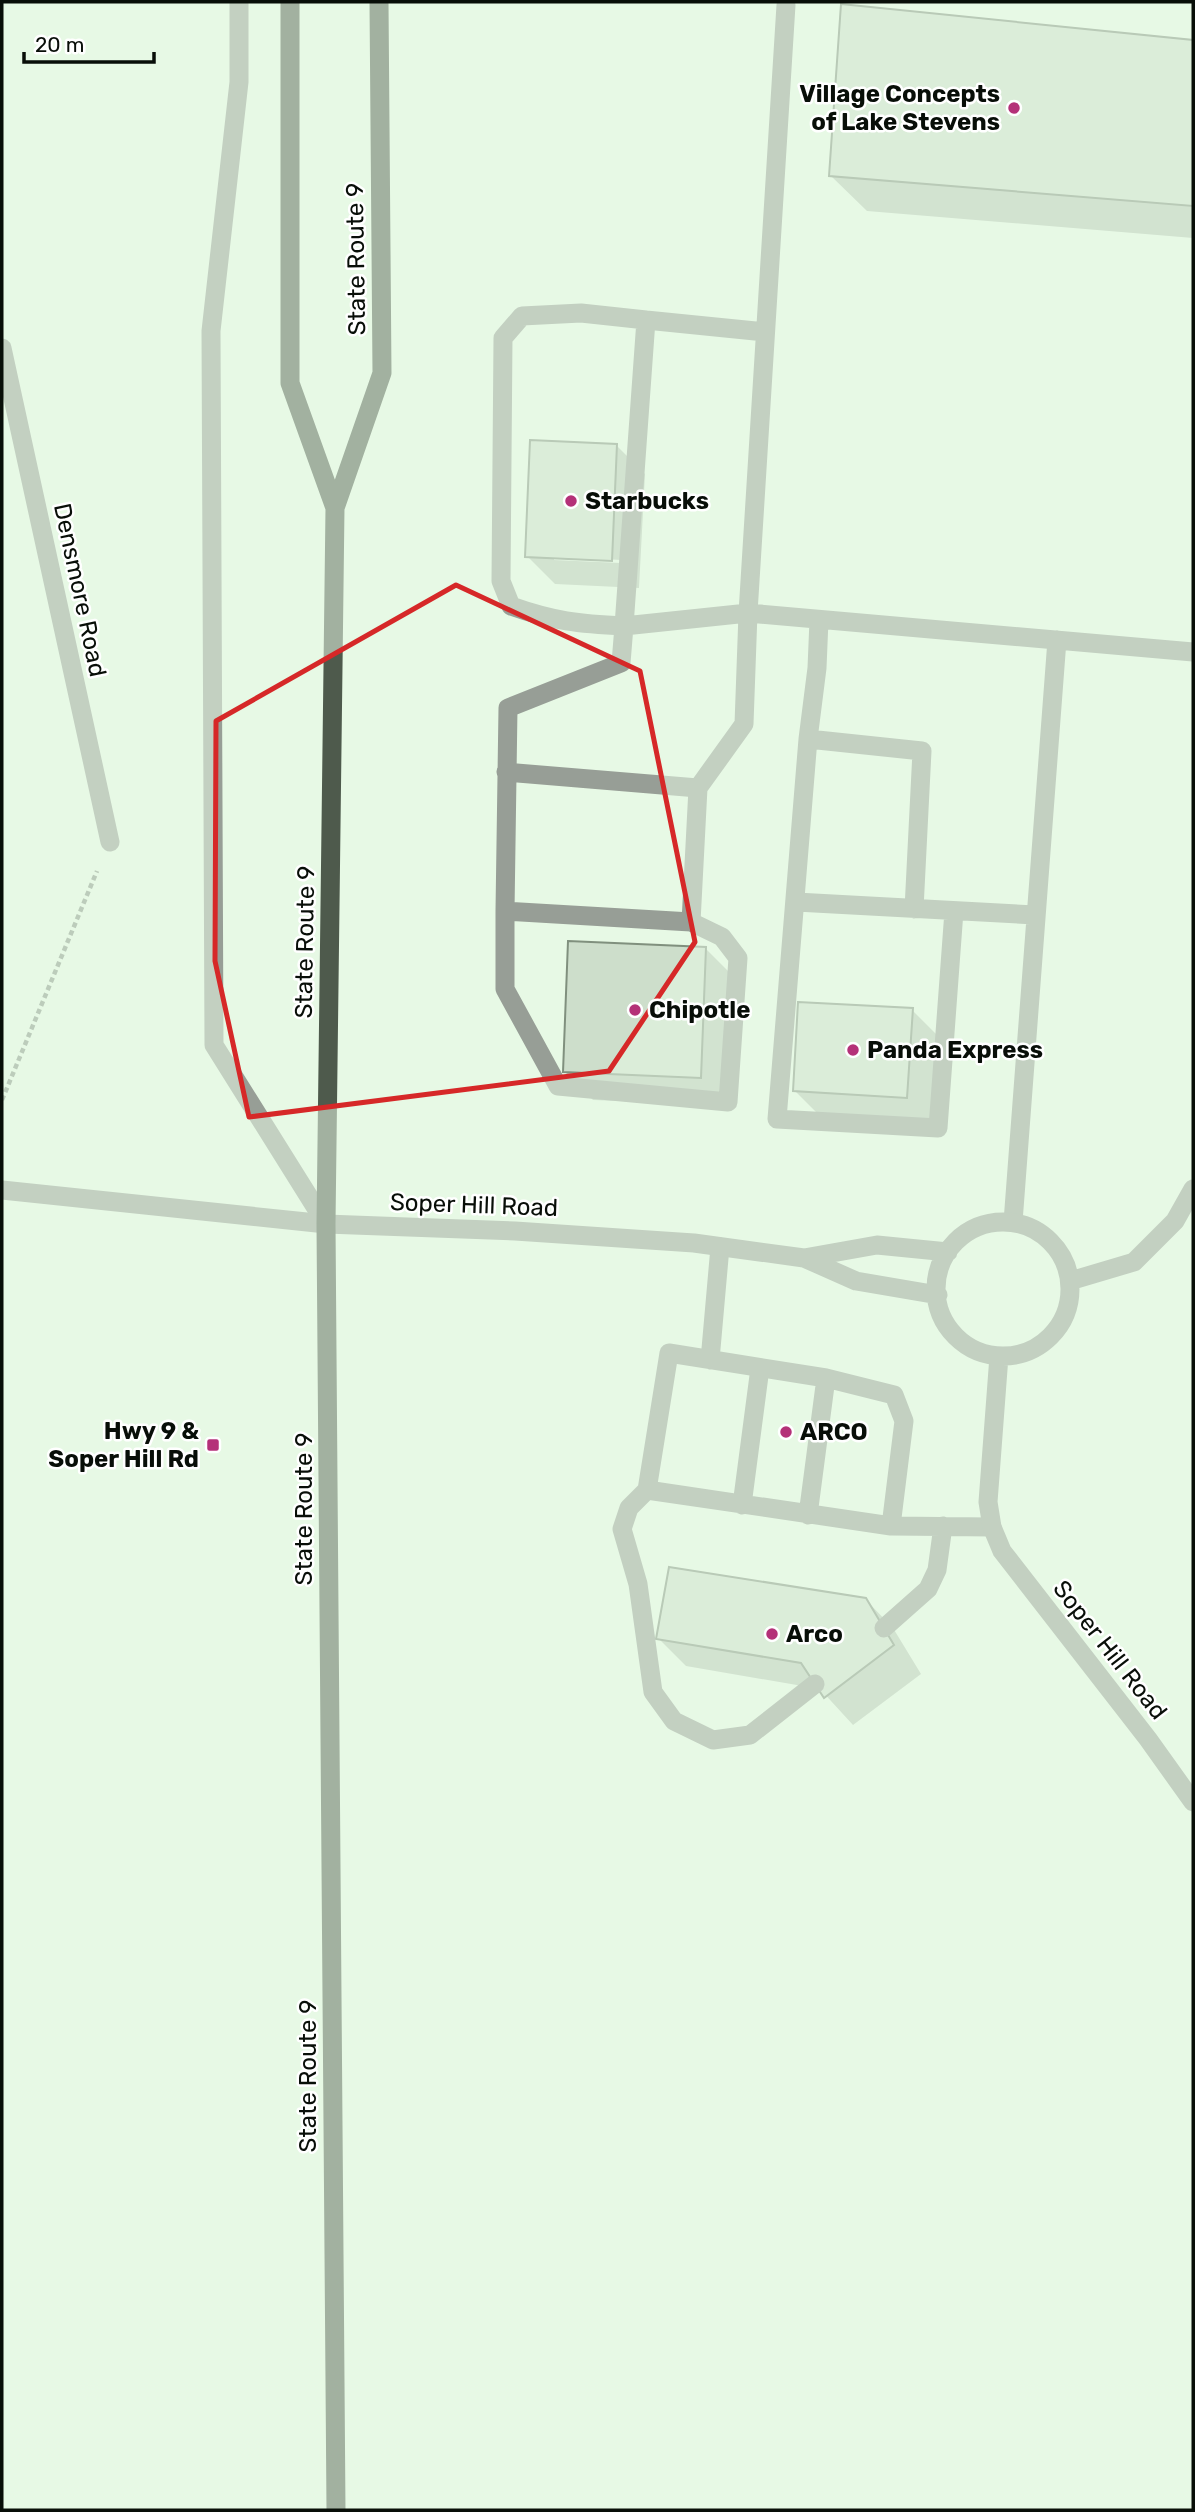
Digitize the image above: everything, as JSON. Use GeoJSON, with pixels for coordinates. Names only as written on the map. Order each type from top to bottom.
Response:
{"type":"FeatureCollection","features":[{"type":"Feature","properties":{"kind":"main road","name":"State Route 9"},"geometry":{"type":"LineString","coordinates":[[290,2],[290,383],[335,508]]}},
{"type":"Feature","properties":{"kind":"main road","name":"State Route 9"},"geometry":{"type":"LineString","coordinates":[[336,2510],[326,1224],[335,508],[382,373],[379,2]]}},
{"type":"Feature","properties":{"kind":"street"},"geometry":{"type":"LineString","coordinates":[[239,2],[239,82],[211,331],[214,1045],[326,1224]]}},
{"type":"Feature","properties":{"kind":"street"},"geometry":{"type":"LineString","coordinates":[[691,922],[698,788],[744,724],[748,614],[786,5]]}},
{"type":"Feature","properties":{"kind":"street"},"geometry":{"type":"LineString","coordinates":[[765,332],[581,313],[522,316],[503,338],[501,581],[511,606],[574,624],[624,626],[748,614],[1193,652]]}},
{"type":"Feature","properties":{"kind":"street"},"geometry":{"type":"LineString","coordinates":[[505,911],[691,922],[722,937],[738,958],[728,1102],[558,1086],[505,989],[505,911],[506,772],[508,708],[621,663],[646,320]]}},
{"type":"Feature","properties":{"kind":"street","name":"Densmore Road"},"geometry":{"type":"LineString","coordinates":[[2,348],[110,842]]}},
{"type":"Feature","properties":{"kind":"street"},"geometry":{"type":"LineString","coordinates":[[819,620],[817,668],[808,739],[776,1119],[939,1128],[954,911]]}},
{"type":"Feature","properties":{"kind":"street"},"geometry":{"type":"LineString","coordinates":[[1013,1222],[1057,640]]}},
{"type":"Feature","properties":{"kind":"street"},"geometry":{"type":"LineString","coordinates":[[808,739],[922,751],[914,909]]}},
{"type":"Feature","properties":{"kind":"street"},"geometry":{"type":"LineString","coordinates":[[506,772],[698,788]]}},
{"type":"Feature","properties":{"kind":"street"},"geometry":{"type":"LineString","coordinates":[[796,902],[1035,915]]}},
{"type":"Feature","properties":{"kind":"street"},"geometry":{"type":"LineString","coordinates":[[1070,1282],[1134,1262],[1175,1221],[1193,1189]]}},
{"type":"Feature","properties":{"kind":"street","name":"Soper Hill Road"},"geometry":{"type":"LineString","coordinates":[[2,1190],[326,1224],[553,1233],[720,1247],[804,1258],[856,1281],[938,1295]]}},
{"type":"Feature","properties":{"kind":"street"},"geometry":{"type":"LineString","coordinates":[[1013,1222],[1034,1229],[1052,1242],[1064,1261],[1070,1282],[1069,1305],[1059,1326],[1043,1343],[1022,1353],[999,1356],[978,1351],[960,1341],[947,1325],[938,1306],[941,1264],[953,1245],[970,1231],[990,1223],[1013,1222]]}},
{"type":"Feature","properties":{"kind":"street"},"geometry":{"type":"LineString","coordinates":[[804,1258],[877,1245],[948,1252]]}},
{"type":"Feature","properties":{"kind":"street"},"geometry":{"type":"LineString","coordinates":[[710,1360],[720,1247]]}},
{"type":"Feature","properties":{"kind":"street"},"geometry":{"type":"LineString","coordinates":[[815,1684],[750,1735],[713,1740],[674,1721],[653,1692],[638,1584],[622,1529],[629,1508],[647,1490],[669,1353],[826,1378],[894,1395],[904,1421],[891,1526]]}},
{"type":"Feature","properties":{"kind":"street"},"geometry":{"type":"LineString","coordinates":[[647,1490],[891,1526],[992,1527],[988,1502],[999,1356]]}},
{"type":"Feature","properties":{"kind":"street"},"geometry":{"type":"LineString","coordinates":[[742,1505],[760,1368]]}},
{"type":"Feature","properties":{"kind":"street"},"geometry":{"type":"LineString","coordinates":[[808,1515],[826,1378]]}},
{"type":"Feature","properties":{"kind":"street"},"geometry":{"type":"LineString","coordinates":[[884,1628],[928,1588],[937,1570],[943,1526]]}},
{"type":"Feature","properties":{"kind":"street","name":"Soper Hill Road"},"geometry":{"type":"LineString","coordinates":[[992,1527],[1002,1551],[1148,1738],[1193,1802]]}},
{"type":"Feature","properties":{"kind":"path"},"geometry":{"type":"LineString","coordinates":[[2,1100],[110,842]]}},
{"type":"Feature","properties":{"kind":"highlighted area"},"geometry":{"type":"Polygon","coordinates":[[[456,585],[640,671],[695,942],[609,1071],[249,1117],[215,961],[216,721],[456,585]]]}},
{"type":"Feature","properties":{"kind":"building","name":"Village Concepts of Lake Stevens"},"geometry":{"type":"Polygon","coordinates":[[[841,4],[1193,40],[1193,206],[829,176],[841,4]]]}},
{"type":"Feature","properties":{"kind":"building","name":"Starbucks"},"geometry":{"type":"Polygon","coordinates":[[[530,440],[617,444],[612,561],[525,557],[530,440]]]}},
{"type":"Feature","properties":{"kind":"building","name":"Chipotle"},"geometry":{"type":"Polygon","coordinates":[[[568,941],[706,947],[701,1078],[563,1072],[568,941]]]}},
{"type":"Feature","properties":{"kind":"building","name":"Panda Express"},"geometry":{"type":"Polygon","coordinates":[[[798,1002],[913,1008],[907,1098],[793,1091],[798,1002]]]}},
{"type":"Feature","properties":{"kind":"building","name":"Arco"},"geometry":{"type":"Polygon","coordinates":[[[669,1567],[866,1598],[894,1645],[824,1698],[801,1663],[656,1639],[669,1567]]]}},
{"type":"Feature","properties":{"kind":"place","name":"Village Concepts of Lake Stevens"},"geometry":{"type":"Point","coordinates":[1014,108]}},
{"type":"Feature","properties":{"kind":"place","name":"Starbucks"},"geometry":{"type":"Point","coordinates":[571,501]}},
{"type":"Feature","properties":{"kind":"place","name":"Chipotle"},"geometry":{"type":"Point","coordinates":[635,1010]}},
{"type":"Feature","properties":{"kind":"place","name":"Panda Express"},"geometry":{"type":"Point","coordinates":[853,1050]}},
{"type":"Feature","properties":{"kind":"place","name":"ARCO"},"geometry":{"type":"Point","coordinates":[786,1432]}},
{"type":"Feature","properties":{"kind":"place","name":"Hwy 9 & Soper Hill Rd"},"geometry":{"type":"Point","coordinates":[213,1445]}},
{"type":"Feature","properties":{"kind":"place","name":"Arco"},"geometry":{"type":"Point","coordinates":[772,1634]}}]}
